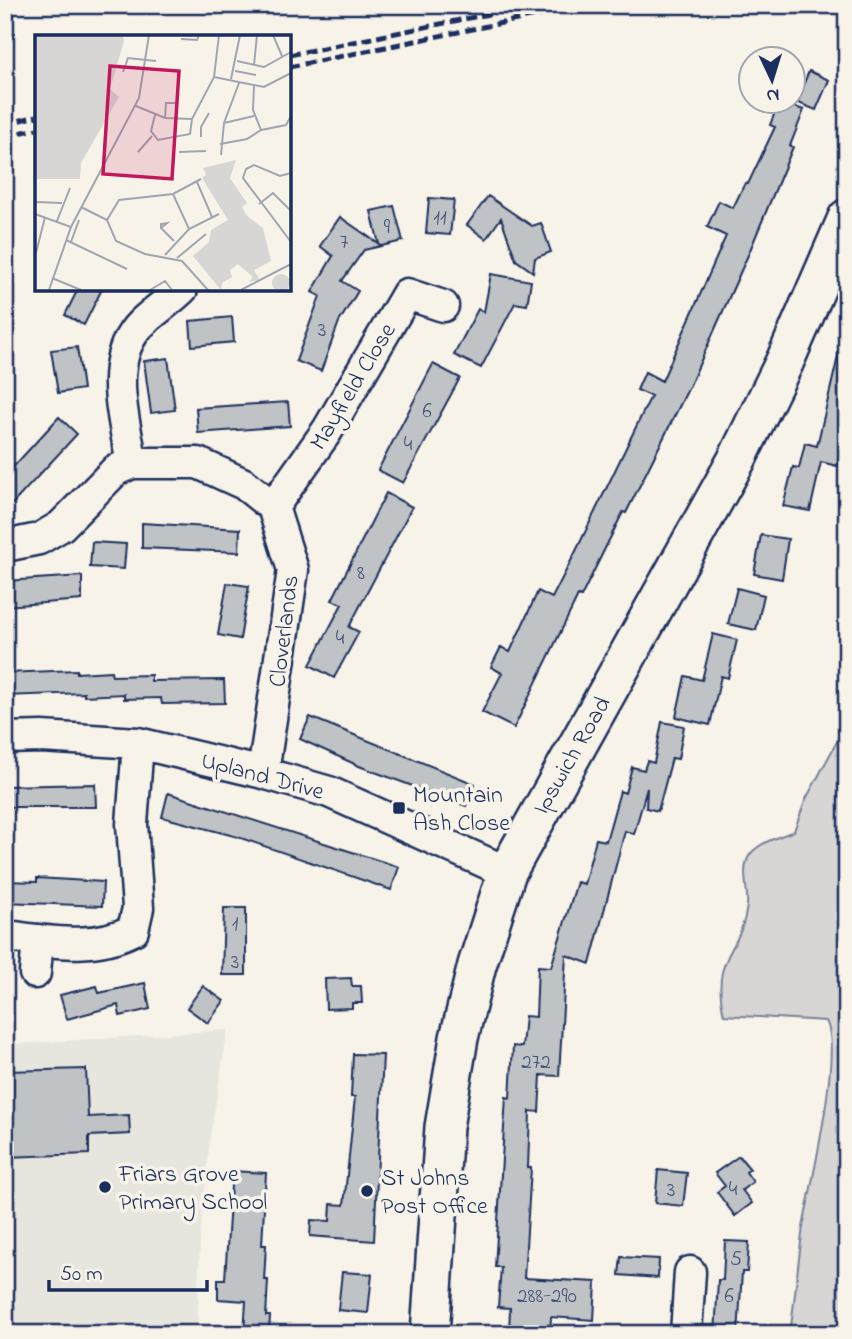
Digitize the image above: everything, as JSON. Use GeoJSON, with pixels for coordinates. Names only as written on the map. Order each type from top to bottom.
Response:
{"type":"FeatureCollection","features":[{"type":"Feature","properties":{"kind":"main road","name":"Ipswich Road"},"geometry":{"type":"LineString","coordinates":[[430,1334],[447,1113],[459,1038],[477,965],[507,872],[550,790],[698,535],[743,449],[847,218]]}},
{"type":"Feature","properties":{"kind":"street"},"geometry":{"type":"LineString","coordinates":[[132,463],[123,414],[120,363],[126,343],[139,326],[181,290]]}},
{"type":"Feature","properties":{"kind":"street","name":"Mayfield Close"},"geometry":{"type":"LineString","coordinates":[[273,507],[327,430],[407,294],[443,306]]}},
{"type":"Feature","properties":{"kind":"street"},"geometry":{"type":"LineString","coordinates":[[5,546],[38,539],[61,526],[116,470],[132,463],[198,463],[244,484],[273,507]]}},
{"type":"Feature","properties":{"kind":"street","name":"Cloverlands"},"geometry":{"type":"LineString","coordinates":[[263,773],[293,570],[273,507]]}},
{"type":"Feature","properties":{"kind":"street","name":"Upland Drive"},"geometry":{"type":"LineString","coordinates":[[5,738],[42,737],[138,744],[263,773],[329,792],[507,872]]}},
{"type":"Feature","properties":{"kind":"street"},"geometry":{"type":"LineString","coordinates":[[5,936],[63,943],[111,941],[133,930],[138,908],[132,824],[138,744]]}},
{"type":"Feature","properties":{"kind":"street"},"geometry":{"type":"LineString","coordinates":[[35,973],[38,940]]}},
{"type":"Feature","properties":{"kind":"street"},"geometry":{"type":"LineString","coordinates":[[686,1334],[690,1272]]}},
{"type":"Feature","properties":{"kind":"shaded area"},"geometry":{"type":"Polygon","coordinates":[[[847,723],[847,1334],[790,1334],[803,1227],[828,1089],[830,1036],[826,1021],[724,1015],[721,979],[728,956],[744,922],[747,906],[745,870],[748,858],[762,844],[794,831],[806,799],[847,723]]]}},
{"type":"Feature","properties":{"kind":"shaded area","name":"Friars Grove Primary School"},"geometry":{"type":"Polygon","coordinates":[[[228,1030],[210,1137],[200,1237],[197,1334],[5,1334],[5,1045],[228,1030]]]}},
{"type":"Feature","properties":{"kind":"building"},"geometry":{"type":"Polygon","coordinates":[[[809,71],[829,80],[816,110],[806,106],[806,78],[809,71]]]}},
{"type":"Feature","properties":{"kind":"building"},"geometry":{"type":"Polygon","coordinates":[[[774,116],[802,116],[790,146],[793,147],[690,385],[626,513],[623,512],[581,597],[578,596],[514,728],[482,712],[502,673],[491,667],[501,647],[510,652],[538,591],[552,598],[651,396],[637,390],[645,372],[662,381],[726,236],[707,227],[719,201],[733,208],[745,183],[748,184],[775,127],[770,125],[774,116]]]}},
{"type":"Feature","properties":{"kind":"building"},"geometry":{"type":"Polygon","coordinates":[[[488,196],[532,226],[541,223],[551,252],[535,258],[533,272],[516,260],[501,218],[486,239],[467,225],[488,196]]]}},
{"type":"Feature","properties":{"kind":"building"},"geometry":{"type":"Polygon","coordinates":[[[429,198],[454,200],[450,235],[426,233],[429,198]]]}},
{"type":"Feature","properties":{"kind":"building"},"geometry":{"type":"Polygon","coordinates":[[[394,206],[403,241],[364,250],[342,281],[358,291],[339,322],[321,371],[296,361],[320,296],[312,292],[333,256],[320,246],[340,217],[379,244],[371,211],[394,206]]]}},
{"type":"Feature","properties":{"kind":"building"},"geometry":{"type":"Polygon","coordinates":[[[491,274],[531,281],[527,305],[515,303],[481,368],[454,355],[478,309],[484,312],[491,274]]]}},
{"type":"Feature","properties":{"kind":"building"},"geometry":{"type":"Polygon","coordinates":[[[78,290],[102,290],[84,325],[65,315],[78,290]]]}},
{"type":"Feature","properties":{"kind":"building"},"geometry":{"type":"Polygon","coordinates":[[[232,317],[234,342],[192,346],[190,321],[232,317]]]}},
{"type":"Feature","properties":{"kind":"building"},"geometry":{"type":"Polygon","coordinates":[[[77,347],[83,389],[58,393],[51,350],[77,347]]]}},
{"type":"Feature","properties":{"kind":"building"},"geometry":{"type":"Polygon","coordinates":[[[840,348],[847,349],[847,427],[837,466],[821,462],[810,511],[783,506],[793,467],[799,468],[805,443],[817,446],[840,348]]]}},
{"type":"Feature","properties":{"kind":"building"},"geometry":{"type":"Polygon","coordinates":[[[168,358],[175,410],[151,413],[144,361],[168,358]]]}},
{"type":"Feature","properties":{"kind":"building"},"geometry":{"type":"Polygon","coordinates":[[[433,364],[460,378],[403,483],[378,470],[433,364]]]}},
{"type":"Feature","properties":{"kind":"building"},"geometry":{"type":"Polygon","coordinates":[[[288,402],[290,426],[198,433],[196,408],[288,402]]]}},
{"type":"Feature","properties":{"kind":"building"},"geometry":{"type":"Polygon","coordinates":[[[59,417],[77,434],[5,512],[5,476],[59,417]]]}},
{"type":"Feature","properties":{"kind":"building"},"geometry":{"type":"Polygon","coordinates":[[[386,493],[412,507],[349,627],[359,632],[334,678],[310,665],[342,604],[332,600],[386,493]]]}},
{"type":"Feature","properties":{"kind":"building"},"geometry":{"type":"Polygon","coordinates":[[[142,523],[240,529],[239,552],[142,548],[142,523]]]}},
{"type":"Feature","properties":{"kind":"building"},"geometry":{"type":"Polygon","coordinates":[[[761,535],[788,539],[782,579],[754,574],[761,535]]]}},
{"type":"Feature","properties":{"kind":"building"},"geometry":{"type":"Polygon","coordinates":[[[92,542],[126,544],[124,569],[90,567],[92,542]]]}},
{"type":"Feature","properties":{"kind":"building"},"geometry":{"type":"Polygon","coordinates":[[[82,576],[82,600],[5,606],[5,581],[82,576]]]}},
{"type":"Feature","properties":{"kind":"building"},"geometry":{"type":"Polygon","coordinates":[[[227,583],[249,586],[240,639],[218,635],[227,583]]]}},
{"type":"Feature","properties":{"kind":"building"},"geometry":{"type":"Polygon","coordinates":[[[737,588],[764,595],[756,630],[728,624],[737,588]]]}},
{"type":"Feature","properties":{"kind":"building"},"geometry":{"type":"Polygon","coordinates":[[[713,634],[737,640],[728,678],[721,676],[710,725],[676,717],[685,676],[702,680],[713,634]]]}},
{"type":"Feature","properties":{"kind":"building"},"geometry":{"type":"Polygon","coordinates":[[[77,670],[77,673],[111,671],[112,676],[151,675],[151,681],[224,680],[225,703],[162,704],[161,698],[124,699],[124,694],[5,696],[5,673],[77,670]]]}},
{"type":"Feature","properties":{"kind":"building"},"geometry":{"type":"Polygon","coordinates":[[[310,717],[475,784],[466,806],[359,766],[300,739],[310,717]]]}},
{"type":"Feature","properties":{"kind":"building"},"geometry":{"type":"Polygon","coordinates":[[[662,722],[684,726],[678,759],[672,758],[658,811],[646,808],[647,788],[634,834],[625,831],[590,964],[566,955],[559,1076],[541,1075],[539,1112],[530,1111],[528,1168],[531,1168],[524,1278],[596,1282],[594,1320],[551,1317],[550,1334],[509,1334],[510,1308],[498,1307],[501,1267],[495,1267],[506,1097],[510,1098],[513,1046],[522,1047],[525,1016],[536,1017],[538,966],[551,967],[577,882],[584,884],[596,839],[606,841],[620,791],[625,793],[632,767],[644,770],[647,761],[654,763],[662,722]]]}},
{"type":"Feature","properties":{"kind":"building"},"geometry":{"type":"Polygon","coordinates":[[[95,784],[96,807],[5,807],[5,786],[95,784]]]}},
{"type":"Feature","properties":{"kind":"building"},"geometry":{"type":"Polygon","coordinates":[[[168,793],[399,867],[391,890],[238,837],[162,817],[168,793]]]}},
{"type":"Feature","properties":{"kind":"building"},"geometry":{"type":"Polygon","coordinates":[[[37,878],[103,882],[102,906],[5,902],[5,881],[37,882],[37,878]]]}},
{"type":"Feature","properties":{"kind":"building"},"geometry":{"type":"Polygon","coordinates":[[[224,908],[246,908],[246,975],[222,975],[224,908]]]}},
{"type":"Feature","properties":{"kind":"building"},"geometry":{"type":"Polygon","coordinates":[[[351,978],[352,986],[361,986],[362,1003],[352,1003],[352,1008],[326,1009],[325,979],[351,978]]]}},
{"type":"Feature","properties":{"kind":"building"},"geometry":{"type":"Polygon","coordinates":[[[145,983],[150,1009],[120,1016],[118,1005],[67,1019],[60,995],[97,986],[99,993],[145,983]]]}},
{"type":"Feature","properties":{"kind":"building"},"geometry":{"type":"Polygon","coordinates":[[[203,986],[224,1001],[208,1023],[187,1008],[203,986]]]}},
{"type":"Feature","properties":{"kind":"building"},"geometry":{"type":"Polygon","coordinates":[[[353,1054],[383,1055],[374,1241],[310,1236],[311,1220],[330,1221],[331,1204],[344,1205],[355,1097],[351,1097],[353,1054]]]}},
{"type":"Feature","properties":{"kind":"building"},"geometry":{"type":"Polygon","coordinates":[[[86,1069],[88,1117],[129,1115],[130,1134],[89,1136],[89,1154],[5,1157],[5,1071],[86,1069]]]}},
{"type":"Feature","properties":{"kind":"building"},"geometry":{"type":"Polygon","coordinates":[[[739,1156],[750,1169],[746,1172],[753,1182],[742,1190],[752,1203],[735,1216],[717,1192],[725,1186],[715,1173],[739,1156]]]}},
{"type":"Feature","properties":{"kind":"building"},"geometry":{"type":"Polygon","coordinates":[[[658,1170],[687,1173],[683,1206],[655,1203],[658,1170]]]}},
{"type":"Feature","properties":{"kind":"building"},"geometry":{"type":"Polygon","coordinates":[[[232,1171],[266,1173],[262,1245],[266,1245],[264,1280],[268,1280],[266,1316],[270,1316],[269,1334],[244,1334],[246,1301],[218,1299],[218,1279],[225,1279],[232,1171]]]}},
{"type":"Feature","properties":{"kind":"building"},"geometry":{"type":"Polygon","coordinates":[[[725,1241],[749,1242],[747,1272],[742,1272],[738,1334],[715,1334],[718,1280],[723,1280],[725,1241]]]}},
{"type":"Feature","properties":{"kind":"building"},"geometry":{"type":"Polygon","coordinates":[[[621,1257],[659,1259],[658,1278],[619,1275],[621,1257]]]}},
{"type":"Feature","properties":{"kind":"building"},"geometry":{"type":"Polygon","coordinates":[[[342,1272],[372,1274],[368,1313],[338,1310],[342,1272]]]}},
{"type":"Feature","properties":{"kind":"railway"},"geometry":{"type":"LineString","coordinates":[[290,55],[533,5]]}},
{"type":"Feature","properties":{"kind":"railway"},"geometry":{"type":"LineString","coordinates":[[290,67],[589,5]]}},
{"type":"Feature","properties":{"kind":"railway"},"geometry":{"type":"LineString","coordinates":[[5,124],[35,116]]}},
{"type":"Feature","properties":{"kind":"railway"},"geometry":{"type":"LineString","coordinates":[[5,136],[35,129]]}},
{"type":"Feature","properties":{"kind":"place","name":"Mountain Ash Close"},"geometry":{"type":"Point","coordinates":[399,808]}},
{"type":"Feature","properties":{"kind":"place","name":"Friars Grove Primary School"},"geometry":{"type":"Point","coordinates":[105,1187]}},
{"type":"Feature","properties":{"kind":"place","name":"St Johns Post Office"},"geometry":{"type":"Point","coordinates":[367,1191]}}]}
